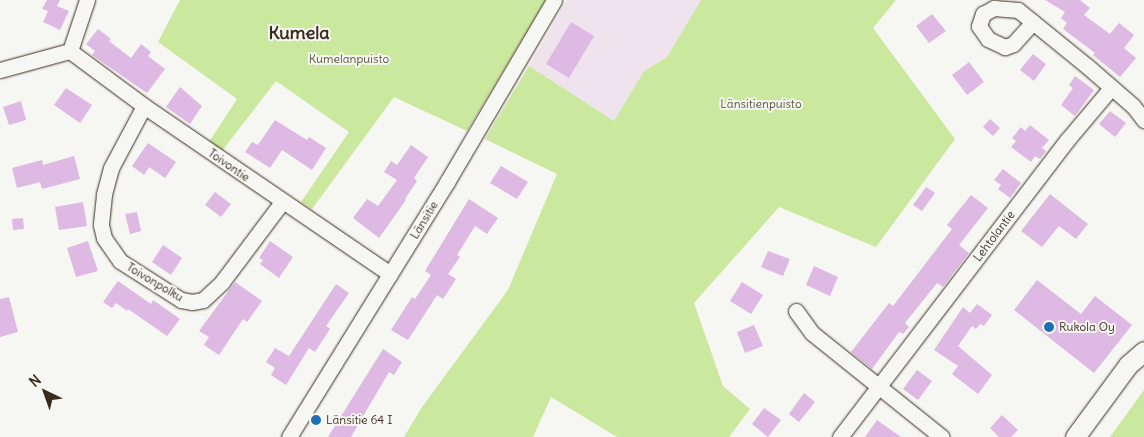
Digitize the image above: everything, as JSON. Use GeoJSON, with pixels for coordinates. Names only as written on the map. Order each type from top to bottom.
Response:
{"type":"FeatureCollection","features":[{"type":"Feature","properties":{"kind":"street"},"geometry":{"type":"LineString","coordinates":[[0,70],[70,51],[87,0]]}},
{"type":"Feature","properties":{"kind":"street","name":"Länsitie"},"geometry":{"type":"LineString","coordinates":[[290,437],[554,0]]}},
{"type":"Feature","properties":{"kind":"street"},"geometry":{"type":"LineString","coordinates":[[1034,22],[1133,106],[1144,120]]}},
{"type":"Feature","properties":{"kind":"street","name":"Toivontie"},"geometry":{"type":"LineString","coordinates":[[70,51],[144,106],[390,274]]}},
{"type":"Feature","properties":{"kind":"street","name":"Lehtolantie"},"geometry":{"type":"LineString","coordinates":[[840,437],[1068,139],[1111,88]]}},
{"type":"Feature","properties":{"kind":"street","name":"Toivonpolku"},"geometry":{"type":"LineString","coordinates":[[144,106],[111,168],[104,195],[101,225],[104,238],[120,261],[181,300],[192,302],[204,300],[222,282],[282,202]]}},
{"type":"Feature","properties":{"kind":"street"},"geometry":{"type":"LineString","coordinates":[[796,311],[812,333],[942,437]]}},
{"type":"Feature","properties":{"kind":"street"},"geometry":{"type":"LineString","coordinates":[[1075,437],[1128,365],[1144,351]]}},
{"type":"Feature","properties":{"kind":"shaded area"},"geometry":{"type":"Polygon","coordinates":[[[567,0],[701,0],[667,57],[644,71],[614,121],[529,66],[567,0]]]}},
{"type":"Feature","properties":{"kind":"green space","name":"Kumelanpuisto"},"geometry":{"type":"Polygon","coordinates":[[[180,0],[546,0],[467,131],[394,97],[312,209],[301,202],[349,132],[276,81],[222,151],[209,142],[237,99],[158,42],[180,0]]]}},
{"type":"Feature","properties":{"kind":"green space","name":"Länsitienpuisto"},"geometry":{"type":"Polygon","coordinates":[[[701,0],[896,0],[873,28],[955,139],[876,247],[779,207],[694,303],[723,386],[750,409],[729,437],[617,437],[551,397],[533,437],[404,437],[422,407],[508,290],[557,174],[485,139],[529,66],[614,121],[644,71],[667,57],[701,0]]]}},
{"type":"Feature","properties":{"kind":"green space"},"geometry":{"type":"Polygon","coordinates":[[[1144,390],[1144,437],[1110,437],[1144,390]]]}},
{"type":"Feature","properties":{"kind":"building"},"geometry":{"type":"Polygon","coordinates":[[[47,0],[60,0],[57,6],[69,11],[60,30],[43,22],[48,11],[42,9],[47,0]]]}},
{"type":"Feature","properties":{"kind":"building"},"geometry":{"type":"Polygon","coordinates":[[[1045,0],[1080,0],[1090,8],[1084,15],[1110,34],[1119,23],[1134,35],[1124,48],[1136,58],[1120,77],[1093,55],[1095,53],[1063,29],[1067,23],[1061,18],[1065,12],[1045,0]]]}},
{"type":"Feature","properties":{"kind":"building"},"geometry":{"type":"Polygon","coordinates":[[[932,14],[946,31],[929,43],[916,26],[932,14]]]}},
{"type":"Feature","properties":{"kind":"building"},"geometry":{"type":"Polygon","coordinates":[[[571,22],[594,36],[569,78],[546,64],[571,22]]]}},
{"type":"Feature","properties":{"kind":"building"},"geometry":{"type":"Polygon","coordinates":[[[98,29],[111,39],[109,41],[131,58],[141,44],[151,52],[148,56],[165,69],[147,93],[92,55],[95,51],[86,44],[98,29]]]}},
{"type":"Feature","properties":{"kind":"building"},"geometry":{"type":"Polygon","coordinates":[[[1033,54],[1046,64],[1034,81],[1020,70],[1033,54]]]}},
{"type":"Feature","properties":{"kind":"building"},"geometry":{"type":"Polygon","coordinates":[[[969,62],[984,82],[967,95],[952,75],[969,62]]]}},
{"type":"Feature","properties":{"kind":"building"},"geometry":{"type":"Polygon","coordinates":[[[1075,76],[1094,90],[1075,116],[1061,105],[1073,88],[1069,85],[1075,76]]]}},
{"type":"Feature","properties":{"kind":"building"},"geometry":{"type":"Polygon","coordinates":[[[180,87],[202,106],[190,124],[166,107],[180,87]]]}},
{"type":"Feature","properties":{"kind":"building"},"geometry":{"type":"Polygon","coordinates":[[[66,88],[92,105],[80,123],[54,105],[66,88]]]}},
{"type":"Feature","properties":{"kind":"building"},"geometry":{"type":"Polygon","coordinates":[[[21,101],[26,120],[9,125],[3,107],[21,101]]]}},
{"type":"Feature","properties":{"kind":"building"},"geometry":{"type":"Polygon","coordinates":[[[1110,111],[1126,123],[1115,137],[1099,124],[1110,111]]]}},
{"type":"Feature","properties":{"kind":"building"},"geometry":{"type":"Polygon","coordinates":[[[990,119],[1000,128],[993,136],[983,127],[990,119]]]}},
{"type":"Feature","properties":{"kind":"building"},"geometry":{"type":"Polygon","coordinates":[[[275,120],[307,140],[309,137],[326,148],[312,170],[282,150],[270,168],[245,152],[252,142],[258,145],[275,120]]]}},
{"type":"Feature","properties":{"kind":"building"},"geometry":{"type":"Polygon","coordinates":[[[1030,125],[1049,140],[1042,148],[1046,151],[1040,159],[1035,156],[1031,162],[1011,147],[1016,141],[1012,138],[1021,127],[1025,131],[1030,125]]]}},
{"type":"Feature","properties":{"kind":"building"},"geometry":{"type":"Polygon","coordinates":[[[148,143],[176,162],[165,178],[149,167],[144,175],[132,166],[148,143]]]}},
{"type":"Feature","properties":{"kind":"building"},"geometry":{"type":"Polygon","coordinates":[[[411,145],[428,157],[414,178],[417,181],[406,200],[379,238],[353,218],[367,199],[378,206],[397,180],[384,172],[391,161],[397,165],[411,145]]]}},
{"type":"Feature","properties":{"kind":"building"},"geometry":{"type":"Polygon","coordinates":[[[74,156],[80,179],[42,189],[40,182],[17,188],[12,168],[42,160],[43,165],[74,156]]]}},
{"type":"Feature","properties":{"kind":"building"},"geometry":{"type":"Polygon","coordinates":[[[501,166],[528,182],[517,199],[490,183],[501,166]]]}},
{"type":"Feature","properties":{"kind":"building"},"geometry":{"type":"Polygon","coordinates":[[[1003,169],[1021,183],[1010,198],[998,189],[1001,185],[994,180],[1003,169]]]}},
{"type":"Feature","properties":{"kind":"building"},"geometry":{"type":"Polygon","coordinates":[[[926,187],[935,193],[922,211],[913,205],[926,187]]]}},
{"type":"Feature","properties":{"kind":"building"},"geometry":{"type":"Polygon","coordinates":[[[215,192],[231,204],[221,217],[205,205],[215,192]]]}},
{"type":"Feature","properties":{"kind":"building"},"geometry":{"type":"Polygon","coordinates":[[[1050,194],[1088,224],[1076,239],[1059,226],[1042,247],[1021,231],[1050,194]]]}},
{"type":"Feature","properties":{"kind":"building"},"geometry":{"type":"Polygon","coordinates":[[[971,195],[988,208],[959,245],[969,253],[943,287],[937,283],[905,323],[909,327],[903,334],[899,332],[872,369],[851,352],[889,303],[893,306],[952,229],[947,225],[971,195]]]}},
{"type":"Feature","properties":{"kind":"building"},"geometry":{"type":"Polygon","coordinates":[[[469,199],[498,218],[487,234],[475,226],[457,255],[460,257],[448,274],[456,279],[443,299],[437,295],[408,340],[391,330],[412,297],[415,299],[431,275],[425,271],[469,199]]]}},
{"type":"Feature","properties":{"kind":"building"},"geometry":{"type":"Polygon","coordinates":[[[83,202],[87,226],[59,230],[55,207],[83,202]]]}},
{"type":"Feature","properties":{"kind":"building"},"geometry":{"type":"Polygon","coordinates":[[[137,212],[141,231],[130,234],[125,214],[137,212]]]}},
{"type":"Feature","properties":{"kind":"building"},"geometry":{"type":"Polygon","coordinates":[[[23,218],[24,229],[13,230],[12,219],[23,218]]]}},
{"type":"Feature","properties":{"kind":"building"},"geometry":{"type":"Polygon","coordinates":[[[88,241],[98,271],[76,277],[67,248],[88,241]]]}},
{"type":"Feature","properties":{"kind":"building"},"geometry":{"type":"Polygon","coordinates":[[[270,241],[293,257],[279,278],[260,264],[263,260],[259,258],[270,241]]]}},
{"type":"Feature","properties":{"kind":"building"},"geometry":{"type":"Polygon","coordinates":[[[163,245],[182,258],[171,275],[152,262],[163,245]]]}},
{"type":"Feature","properties":{"kind":"building"},"geometry":{"type":"Polygon","coordinates":[[[768,251],[790,259],[783,276],[761,267],[768,251]]]}},
{"type":"Feature","properties":{"kind":"building"},"geometry":{"type":"Polygon","coordinates":[[[814,266],[838,277],[830,296],[806,285],[814,266]]]}},
{"type":"Feature","properties":{"kind":"building"},"geometry":{"type":"Polygon","coordinates":[[[1037,280],[1081,314],[1095,296],[1132,325],[1094,373],[1014,310],[1037,280]]]}},
{"type":"Feature","properties":{"kind":"building"},"geometry":{"type":"Polygon","coordinates":[[[118,281],[151,304],[153,300],[180,319],[167,336],[128,309],[127,311],[116,303],[112,308],[103,302],[118,281]]]}},
{"type":"Feature","properties":{"kind":"building"},"geometry":{"type":"Polygon","coordinates":[[[235,282],[262,301],[247,322],[243,319],[219,355],[204,345],[209,337],[199,331],[235,282]]]}},
{"type":"Feature","properties":{"kind":"building"},"geometry":{"type":"Polygon","coordinates":[[[742,282],[763,295],[751,314],[730,301],[742,282]]]}},
{"type":"Feature","properties":{"kind":"building"},"geometry":{"type":"Polygon","coordinates":[[[336,284],[349,293],[326,326],[330,329],[315,352],[309,348],[286,385],[271,375],[275,368],[266,362],[275,348],[289,356],[336,284]]]}},
{"type":"Feature","properties":{"kind":"building"},"geometry":{"type":"Polygon","coordinates":[[[9,297],[18,332],[0,337],[0,299],[9,297]]]}},
{"type":"Feature","properties":{"kind":"building"},"geometry":{"type":"Polygon","coordinates":[[[977,304],[992,315],[984,326],[980,324],[976,329],[972,326],[958,346],[992,375],[978,394],[952,374],[958,366],[934,350],[963,307],[970,313],[977,304]]]}},
{"type":"Feature","properties":{"kind":"building"},"geometry":{"type":"Polygon","coordinates":[[[754,325],[763,346],[745,353],[737,332],[754,325]]]}},
{"type":"Feature","properties":{"kind":"building"},"geometry":{"type":"Polygon","coordinates":[[[383,349],[402,362],[394,375],[389,372],[351,437],[328,437],[383,349]]]}},
{"type":"Feature","properties":{"kind":"building"},"geometry":{"type":"Polygon","coordinates":[[[917,370],[932,381],[918,400],[903,389],[917,370]]]}},
{"type":"Feature","properties":{"kind":"building"},"geometry":{"type":"Polygon","coordinates":[[[804,393],[815,402],[799,422],[789,414],[804,393]]]}},
{"type":"Feature","properties":{"kind":"building"},"geometry":{"type":"Polygon","coordinates":[[[764,408],[781,420],[768,437],[752,424],[764,408]]]}},
{"type":"Feature","properties":{"kind":"building"},"geometry":{"type":"Polygon","coordinates":[[[1002,415],[1018,430],[1011,437],[999,437],[990,428],[1002,415]]]}},
{"type":"Feature","properties":{"kind":"building"},"geometry":{"type":"Polygon","coordinates":[[[877,420],[901,437],[865,437],[877,420]]]}},
{"type":"Feature","properties":{"kind":"place","name":"Rukola Oy"},"geometry":{"type":"Point","coordinates":[1049,327]}},
{"type":"Feature","properties":{"kind":"place","name":"Länsitie 64 I"},"geometry":{"type":"Point","coordinates":[316,420]}},
{"type":"Feature","properties":{"kind":"district","name":"Kumela"},"geometry":{"type":"Point","coordinates":[299,33]}}]}
